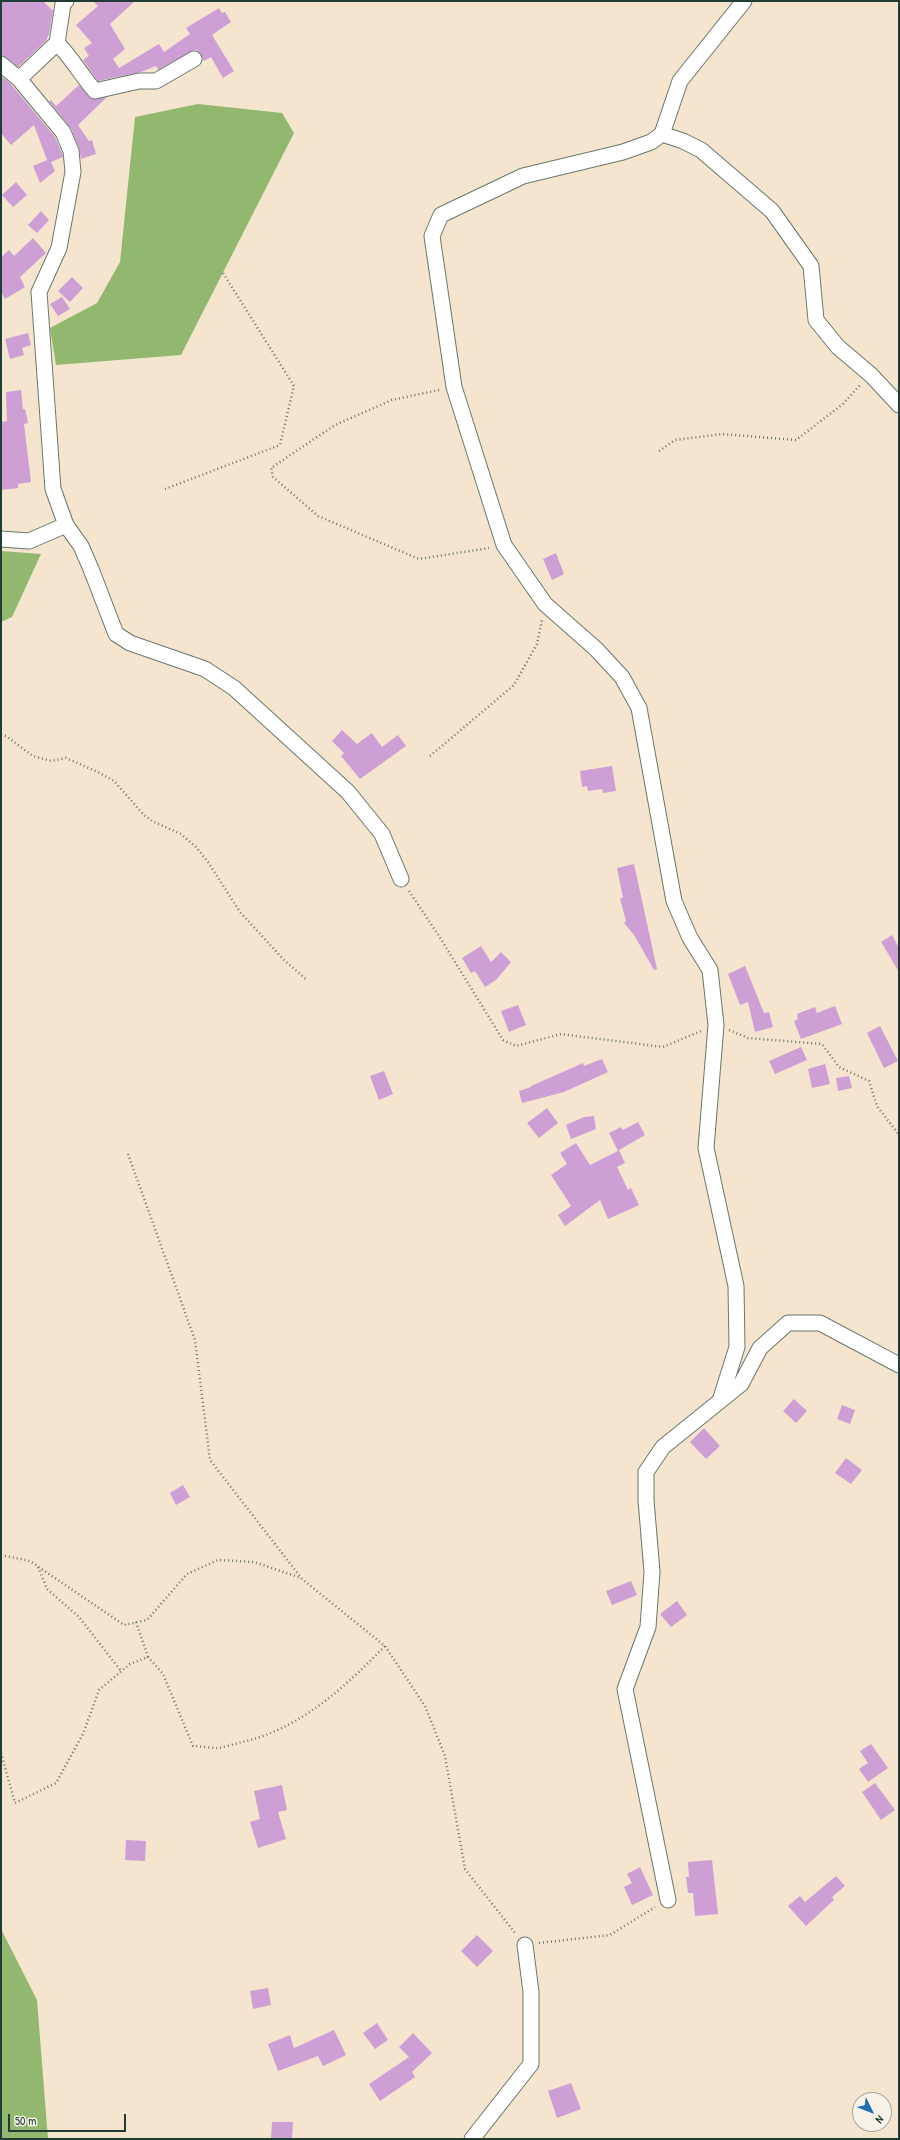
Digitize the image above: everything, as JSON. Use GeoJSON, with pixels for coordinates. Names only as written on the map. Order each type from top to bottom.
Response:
{"type":"FeatureCollection","features":[{"type":"Feature","properties":{"kind":"street"},"geometry":{"type":"LineString","coordinates":[[18,79],[57,43],[63,2]]}},
{"type":"Feature","properties":{"kind":"street"},"geometry":{"type":"LineString","coordinates":[[720,1401],[736,1347],[736,1286],[706,1148],[716,1025],[710,970],[690,938],[674,902],[638,708],[622,677],[596,649],[545,604],[504,545],[454,387],[432,236],[441,215],[523,176],[623,152],[651,142],[662,134],[680,81],[738,3]]}},
{"type":"Feature","properties":{"kind":"street"},"geometry":{"type":"LineString","coordinates":[[57,43],[73,60],[85,79],[95,91],[139,82],[156,81],[194,59]]}},
{"type":"Feature","properties":{"kind":"street"},"geometry":{"type":"LineString","coordinates":[[1,64],[18,79],[63,132],[71,151],[74,172],[58,248],[38,292],[53,489],[66,526],[81,546],[116,634],[130,643],[205,668],[234,688],[348,792],[382,834],[401,879]]}},
{"type":"Feature","properties":{"kind":"street"},"geometry":{"type":"LineString","coordinates":[[662,134],[683,140],[701,150],[772,211],[811,266],[816,320],[838,347],[870,375],[899,405]]}},
{"type":"Feature","properties":{"kind":"street"},"geometry":{"type":"LineString","coordinates":[[1,539],[29,541],[66,526]]}},
{"type":"Feature","properties":{"kind":"street"},"geometry":{"type":"LineString","coordinates":[[668,1900],[625,1689],[648,1627],[652,1572],[646,1500],[646,1472],[663,1447],[741,1384],[760,1348],[788,1323],[820,1323],[899,1365]]}},
{"type":"Feature","properties":{"kind":"street"},"geometry":{"type":"LineString","coordinates":[[472,2139],[531,2064],[531,1992],[525,1945]]}},
{"type":"Feature","properties":{"kind":"path"},"geometry":{"type":"LineString","coordinates":[[165,489],[280,445],[294,386],[223,273]]}},
{"type":"Feature","properties":{"kind":"path"},"geometry":{"type":"LineString","coordinates":[[659,451],[675,440],[722,434],[796,440],[843,404],[870,375]]}},
{"type":"Feature","properties":{"kind":"path"},"geometry":{"type":"LineString","coordinates":[[454,387],[392,400],[335,425],[271,468],[273,477],[318,516],[419,559],[504,545]]}},
{"type":"Feature","properties":{"kind":"path"},"geometry":{"type":"LineString","coordinates":[[430,756],[514,685],[538,644],[545,604]]}},
{"type":"Feature","properties":{"kind":"path"},"geometry":{"type":"LineString","coordinates":[[1,734],[33,756],[51,761],[66,758],[100,773],[114,781],[144,815],[181,834],[196,847],[208,862],[240,912],[284,960],[307,980]]}},
{"type":"Feature","properties":{"kind":"path"},"geometry":{"type":"LineString","coordinates":[[401,879],[439,936],[503,1040],[516,1046],[561,1034],[663,1047],[716,1025],[748,1038],[822,1044],[839,1067],[869,1081],[876,1106],[899,1135]]}},
{"type":"Feature","properties":{"kind":"path"},"geometry":{"type":"LineString","coordinates":[[128,1154],[195,1340],[210,1460],[302,1579],[385,1646],[425,1706],[445,1756],[465,1869],[525,1945],[610,1935],[668,1900]]}},
{"type":"Feature","properties":{"kind":"path"},"geometry":{"type":"LineString","coordinates":[[1,1555],[30,1561],[124,1625],[147,1620],[187,1574],[218,1560],[254,1562],[302,1579]]}},
{"type":"Feature","properties":{"kind":"path"},"geometry":{"type":"LineString","coordinates":[[38,1566],[47,1589],[79,1617],[121,1672]]}},
{"type":"Feature","properties":{"kind":"path"},"geometry":{"type":"LineString","coordinates":[[136,1622],[148,1657],[163,1674],[193,1746],[218,1748],[260,1738],[294,1723],[331,1698],[385,1646]]}},
{"type":"Feature","properties":{"kind":"path"},"geometry":{"type":"LineString","coordinates":[[1,1753],[15,1803],[56,1783],[83,1734],[99,1690],[130,1664],[148,1657]]}},
{"type":"Feature","properties":{"kind":"green space"},"geometry":{"type":"Polygon","coordinates":[[[198,104],[282,113],[294,133],[181,355],[56,365],[50,328],[97,303],[120,262],[135,117],[198,104]]]}},
{"type":"Feature","properties":{"kind":"green space"},"geometry":{"type":"Polygon","coordinates":[[[1,551],[41,554],[12,617],[1,622],[1,551]]]}},
{"type":"Feature","properties":{"kind":"green space"},"geometry":{"type":"Polygon","coordinates":[[[1,1929],[37,2000],[48,2139],[1,2139],[1,1929]]]}},
{"type":"Feature","properties":{"kind":"building"},"geometry":{"type":"Polygon","coordinates":[[[1,1],[43,1],[53,11],[49,34],[46,41],[18,67],[1,54],[1,1]]]}},
{"type":"Feature","properties":{"kind":"building"},"geometry":{"type":"Polygon","coordinates":[[[93,1],[135,1],[110,24],[125,49],[113,59],[119,68],[159,44],[164,52],[190,34],[186,28],[219,8],[222,13],[225,12],[231,22],[212,35],[234,71],[223,78],[211,57],[204,61],[197,50],[194,50],[158,70],[156,66],[141,72],[98,81],[83,60],[89,56],[84,48],[92,43],[76,25],[98,6],[93,1]]]}},
{"type":"Feature","properties":{"kind":"building"},"geometry":{"type":"Polygon","coordinates":[[[1,76],[10,83],[55,137],[62,153],[63,157],[51,162],[55,171],[40,183],[33,166],[47,160],[34,125],[11,145],[1,133],[1,76]]]}},
{"type":"Feature","properties":{"kind":"building"},"geometry":{"type":"Polygon","coordinates":[[[79,85],[92,99],[107,97],[78,125],[89,141],[92,140],[96,154],[81,159],[79,148],[71,128],[49,101],[51,100],[56,106],[79,85]]]}},
{"type":"Feature","properties":{"kind":"building"},"geometry":{"type":"Polygon","coordinates":[[[16,182],[27,195],[13,207],[2,195],[16,182]]]}},
{"type":"Feature","properties":{"kind":"building"},"geometry":{"type":"Polygon","coordinates":[[[41,211],[49,220],[37,233],[28,225],[41,211]]]}},
{"type":"Feature","properties":{"kind":"building"},"geometry":{"type":"Polygon","coordinates":[[[33,238],[46,253],[20,277],[25,287],[5,299],[1,292],[1,257],[9,250],[14,256],[33,238]]]}},
{"type":"Feature","properties":{"kind":"building"},"geometry":{"type":"Polygon","coordinates":[[[72,277],[83,288],[70,302],[58,291],[72,277]]]}},
{"type":"Feature","properties":{"kind":"building"},"geometry":{"type":"Polygon","coordinates":[[[62,297],[70,309],[58,316],[50,304],[62,297]]]}},
{"type":"Feature","properties":{"kind":"building"},"geometry":{"type":"Polygon","coordinates":[[[28,333],[31,345],[22,348],[24,355],[10,359],[5,339],[28,333]]]}},
{"type":"Feature","properties":{"kind":"building"},"geometry":{"type":"Polygon","coordinates":[[[21,390],[23,409],[25,409],[28,423],[24,424],[31,482],[18,484],[18,488],[1,490],[1,422],[7,421],[6,392],[21,390]]]}},
{"type":"Feature","properties":{"kind":"building"},"geometry":{"type":"Polygon","coordinates":[[[556,553],[564,574],[552,580],[543,559],[556,553]]]}},
{"type":"Feature","properties":{"kind":"building"},"geometry":{"type":"Polygon","coordinates":[[[342,730],[357,744],[372,733],[382,747],[398,735],[406,746],[360,779],[341,756],[344,753],[332,741],[342,730]]]}},
{"type":"Feature","properties":{"kind":"building"},"geometry":{"type":"Polygon","coordinates":[[[612,766],[616,791],[603,793],[602,789],[588,791],[587,786],[582,787],[580,771],[612,766]]]}},
{"type":"Feature","properties":{"kind":"building"},"geometry":{"type":"Polygon","coordinates":[[[634,864],[657,969],[654,970],[634,935],[624,923],[626,921],[620,898],[623,898],[617,868],[634,864]]]}},
{"type":"Feature","properties":{"kind":"building"},"geometry":{"type":"Polygon","coordinates":[[[892,935],[899,948],[899,972],[881,942],[892,935]]]}},
{"type":"Feature","properties":{"kind":"building"},"geometry":{"type":"Polygon","coordinates":[[[481,946],[491,962],[501,952],[511,962],[496,980],[485,987],[475,971],[471,973],[462,958],[481,946]]]}},
{"type":"Feature","properties":{"kind":"building"},"geometry":{"type":"Polygon","coordinates":[[[745,966],[764,1013],[769,1012],[773,1027],[755,1032],[748,1002],[740,1005],[728,974],[745,966]]]}},
{"type":"Feature","properties":{"kind":"building"},"geometry":{"type":"Polygon","coordinates":[[[518,1005],[526,1025],[509,1032],[501,1011],[518,1005]]]}},
{"type":"Feature","properties":{"kind":"building"},"geometry":{"type":"Polygon","coordinates":[[[835,1006],[842,1024],[801,1039],[794,1021],[798,1019],[797,1014],[815,1007],[817,1013],[835,1006]]]}},
{"type":"Feature","properties":{"kind":"building"},"geometry":{"type":"Polygon","coordinates":[[[880,1026],[898,1061],[884,1068],[867,1033],[880,1026]]]}},
{"type":"Feature","properties":{"kind":"building"},"geometry":{"type":"Polygon","coordinates":[[[801,1047],[807,1060],[775,1074],[769,1061],[801,1047]]]}},
{"type":"Feature","properties":{"kind":"building"},"geometry":{"type":"Polygon","coordinates":[[[602,1059],[608,1072],[564,1092],[522,1103],[519,1091],[583,1063],[584,1066],[602,1059]]]}},
{"type":"Feature","properties":{"kind":"building"},"geometry":{"type":"Polygon","coordinates":[[[825,1064],[830,1084],[812,1088],[808,1069],[825,1064]]]}},
{"type":"Feature","properties":{"kind":"building"},"geometry":{"type":"Polygon","coordinates":[[[384,1071],[393,1094],[379,1100],[370,1076],[384,1071]]]}},
{"type":"Feature","properties":{"kind":"building"},"geometry":{"type":"Polygon","coordinates":[[[849,1076],[852,1088],[838,1091],[836,1078],[849,1076]]]}},
{"type":"Feature","properties":{"kind":"building"},"geometry":{"type":"Polygon","coordinates":[[[547,1108],[558,1123],[539,1138],[527,1123],[547,1108]]]}},
{"type":"Feature","properties":{"kind":"building"},"geometry":{"type":"Polygon","coordinates":[[[594,1116],[596,1129],[571,1139],[566,1125],[584,1117],[594,1116]]]}},
{"type":"Feature","properties":{"kind":"building"},"geometry":{"type":"Polygon","coordinates":[[[638,1122],[645,1135],[619,1150],[625,1163],[617,1167],[628,1190],[631,1188],[639,1205],[608,1219],[600,1200],[565,1226],[558,1215],[571,1206],[551,1175],[567,1164],[560,1153],[576,1143],[590,1165],[618,1151],[609,1133],[621,1127],[623,1130],[638,1122]]]}},
{"type":"Feature","properties":{"kind":"building"},"geometry":{"type":"Polygon","coordinates":[[[794,1399],[807,1411],[796,1423],[783,1411],[794,1399]]]}},
{"type":"Feature","properties":{"kind":"building"},"geometry":{"type":"Polygon","coordinates":[[[842,1405],[855,1410],[850,1424],[837,1419],[842,1405]]]}},
{"type":"Feature","properties":{"kind":"building"},"geometry":{"type":"Polygon","coordinates":[[[704,1428],[720,1446],[706,1459],[690,1442],[704,1428]]]}},
{"type":"Feature","properties":{"kind":"building"},"geometry":{"type":"Polygon","coordinates":[[[846,1458],[862,1470],[851,1484],[835,1473],[846,1458]]]}},
{"type":"Feature","properties":{"kind":"building"},"geometry":{"type":"Polygon","coordinates":[[[183,1485],[190,1497],[176,1505],[170,1493],[183,1485]]]}},
{"type":"Feature","properties":{"kind":"building"},"geometry":{"type":"Polygon","coordinates":[[[631,1581],[637,1595],[612,1605],[606,1591],[631,1581]]]}},
{"type":"Feature","properties":{"kind":"building"},"geometry":{"type":"Polygon","coordinates":[[[677,1601],[687,1615],[671,1627],[660,1614],[677,1601]]]}},
{"type":"Feature","properties":{"kind":"building"},"geometry":{"type":"Polygon","coordinates":[[[871,1744],[888,1768],[868,1782],[859,1769],[868,1763],[860,1751],[871,1744]]]}},
{"type":"Feature","properties":{"kind":"building"},"geometry":{"type":"Polygon","coordinates":[[[875,1783],[895,1810],[881,1820],[862,1792],[875,1783]]]}},
{"type":"Feature","properties":{"kind":"building"},"geometry":{"type":"Polygon","coordinates":[[[282,1785],[287,1810],[278,1812],[286,1839],[258,1848],[250,1822],[260,1819],[254,1791],[282,1785]]]}},
{"type":"Feature","properties":{"kind":"building"},"geometry":{"type":"Polygon","coordinates":[[[126,1840],[146,1841],[145,1861],[125,1860],[126,1840]]]}},
{"type":"Feature","properties":{"kind":"building"},"geometry":{"type":"Polygon","coordinates":[[[712,1860],[718,1914],[695,1916],[693,1893],[688,1893],[686,1877],[689,1877],[688,1862],[712,1860]]]}},
{"type":"Feature","properties":{"kind":"building"},"geometry":{"type":"Polygon","coordinates":[[[640,1867],[653,1895],[632,1905],[624,1887],[632,1883],[627,1874],[640,1867]]]}},
{"type":"Feature","properties":{"kind":"building"},"geometry":{"type":"Polygon","coordinates":[[[836,1876],[845,1886],[832,1897],[834,1900],[806,1926],[788,1906],[800,1896],[805,1902],[836,1876]]]}},
{"type":"Feature","properties":{"kind":"building"},"geometry":{"type":"Polygon","coordinates":[[[477,1935],[493,1951],[477,1967],[461,1951],[477,1935]]]}},
{"type":"Feature","properties":{"kind":"building"},"geometry":{"type":"Polygon","coordinates":[[[268,1988],[271,2005],[253,2009],[250,1991],[268,1988]]]}},
{"type":"Feature","properties":{"kind":"building"},"geometry":{"type":"Polygon","coordinates":[[[377,2023],[388,2040],[375,2049],[363,2033],[377,2023]]]}},
{"type":"Feature","properties":{"kind":"building"},"geometry":{"type":"Polygon","coordinates":[[[334,2030],[346,2055],[323,2066],[318,2056],[278,2071],[268,2044],[290,2035],[294,2048],[334,2030]]]}},
{"type":"Feature","properties":{"kind":"building"},"geometry":{"type":"Polygon","coordinates":[[[413,2033],[432,2053],[412,2072],[415,2077],[380,2101],[369,2084],[409,2057],[399,2047],[413,2033]]]}},
{"type":"Feature","properties":{"kind":"building"},"geometry":{"type":"Polygon","coordinates":[[[571,2083],[581,2109],[557,2118],[548,2091],[571,2083]]]}},
{"type":"Feature","properties":{"kind":"building"},"geometry":{"type":"Polygon","coordinates":[[[272,2122],[293,2122],[292,2139],[271,2139],[272,2122]]]}}]}
